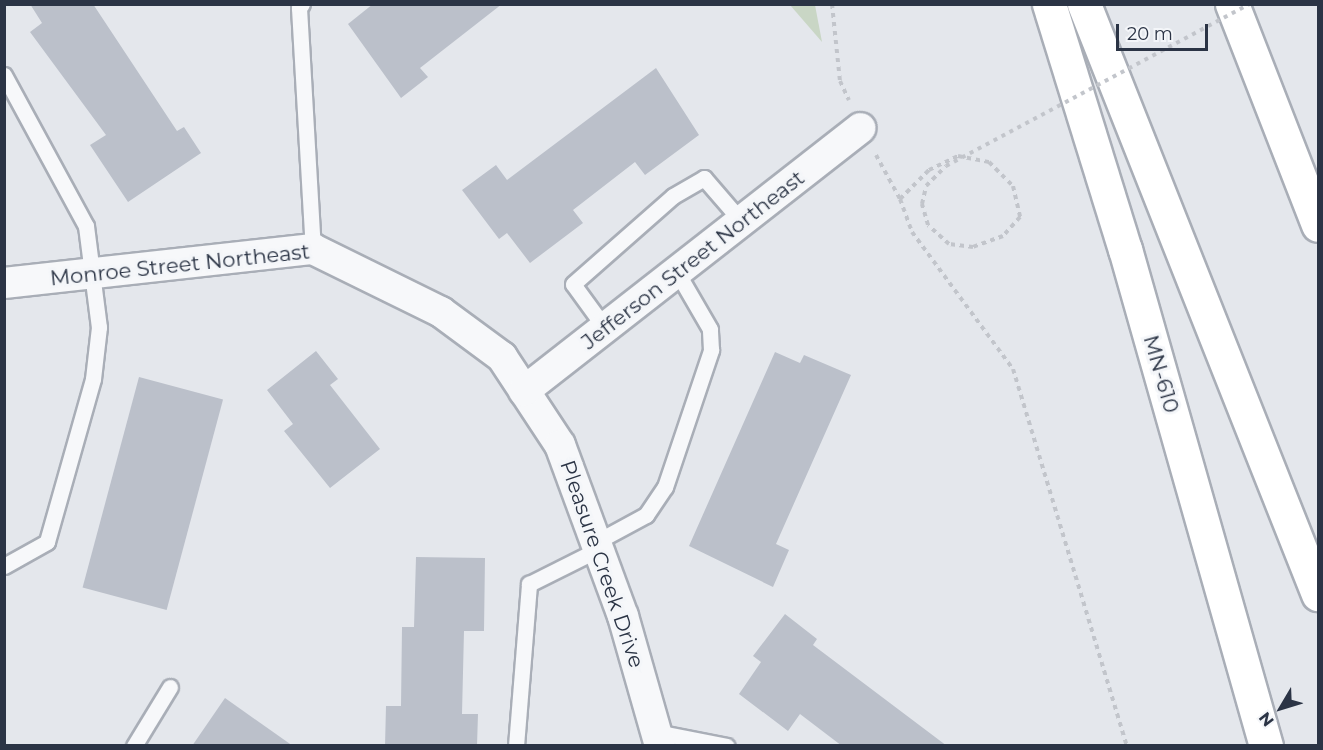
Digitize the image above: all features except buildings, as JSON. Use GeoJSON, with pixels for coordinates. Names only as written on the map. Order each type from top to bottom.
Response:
{"type":"FeatureCollection","features":[{"type":"Feature","properties":{"kind":"highway","name":"MN-610"},"geometry":{"type":"LineString","coordinates":[[1050,4],[1125,249],[1266,746]]}},
{"type":"Feature","properties":{"kind":"highway"},"geometry":{"type":"LineString","coordinates":[[1084,4],[1318,594]]}},
{"type":"Feature","properties":{"kind":"highway"},"geometry":{"type":"LineString","coordinates":[[1232,4],[1318,225]]}},
{"type":"Feature","properties":{"kind":"street","name":"Jefferson Street Northeast"},"geometry":{"type":"LineString","coordinates":[[524,391],[861,128]]}},
{"type":"Feature","properties":{"kind":"street","name":"Monroe Street Northeast"},"geometry":{"type":"LineString","coordinates":[[4,283],[313,249],[441,312],[502,357],[524,391]]}},
{"type":"Feature","properties":{"kind":"street","name":"Pleasure Creek Drive"},"geometry":{"type":"LineString","coordinates":[[524,391],[560,445],[598,546],[658,739]]}},
{"type":"Feature","properties":{"kind":"lane"},"geometry":{"type":"LineString","coordinates":[[299,6],[313,249]]}},
{"type":"Feature","properties":{"kind":"lane"},"geometry":{"type":"LineString","coordinates":[[4,75],[86,226],[99,327],[93,379],[69,473],[47,542],[4,566]]}},
{"type":"Feature","properties":{"kind":"lane"},"geometry":{"type":"LineString","coordinates":[[605,328],[573,284],[673,196],[704,178],[742,222]]}},
{"type":"Feature","properties":{"kind":"lane"},"geometry":{"type":"LineString","coordinates":[[516,746],[529,584],[598,546],[646,515],[665,487],[711,350],[710,329],[676,272]]}},
{"type":"Feature","properties":{"kind":"lane"},"geometry":{"type":"LineString","coordinates":[[134,746],[170,687]]}},
{"type":"Feature","properties":{"kind":"lane"},"geometry":{"type":"LineString","coordinates":[[658,739],[727,746]]}},
{"type":"Feature","properties":{"kind":"path"},"geometry":{"type":"LineString","coordinates":[[832,4],[840,81],[861,128],[900,199],[912,232],[1013,369],[1127,746]]}},
{"type":"Feature","properties":{"kind":"path"},"geometry":{"type":"LineString","coordinates":[[900,199],[929,170],[958,156],[989,162],[1013,186],[1020,217],[1003,236],[973,248],[949,244],[928,225],[922,204],[926,186],[946,166],[1249,4]]}},
{"type":"Feature","properties":{"kind":"green space"},"geometry":{"type":"Polygon","coordinates":[[[790,5],[815,5],[822,42],[790,5]]]}}]}
